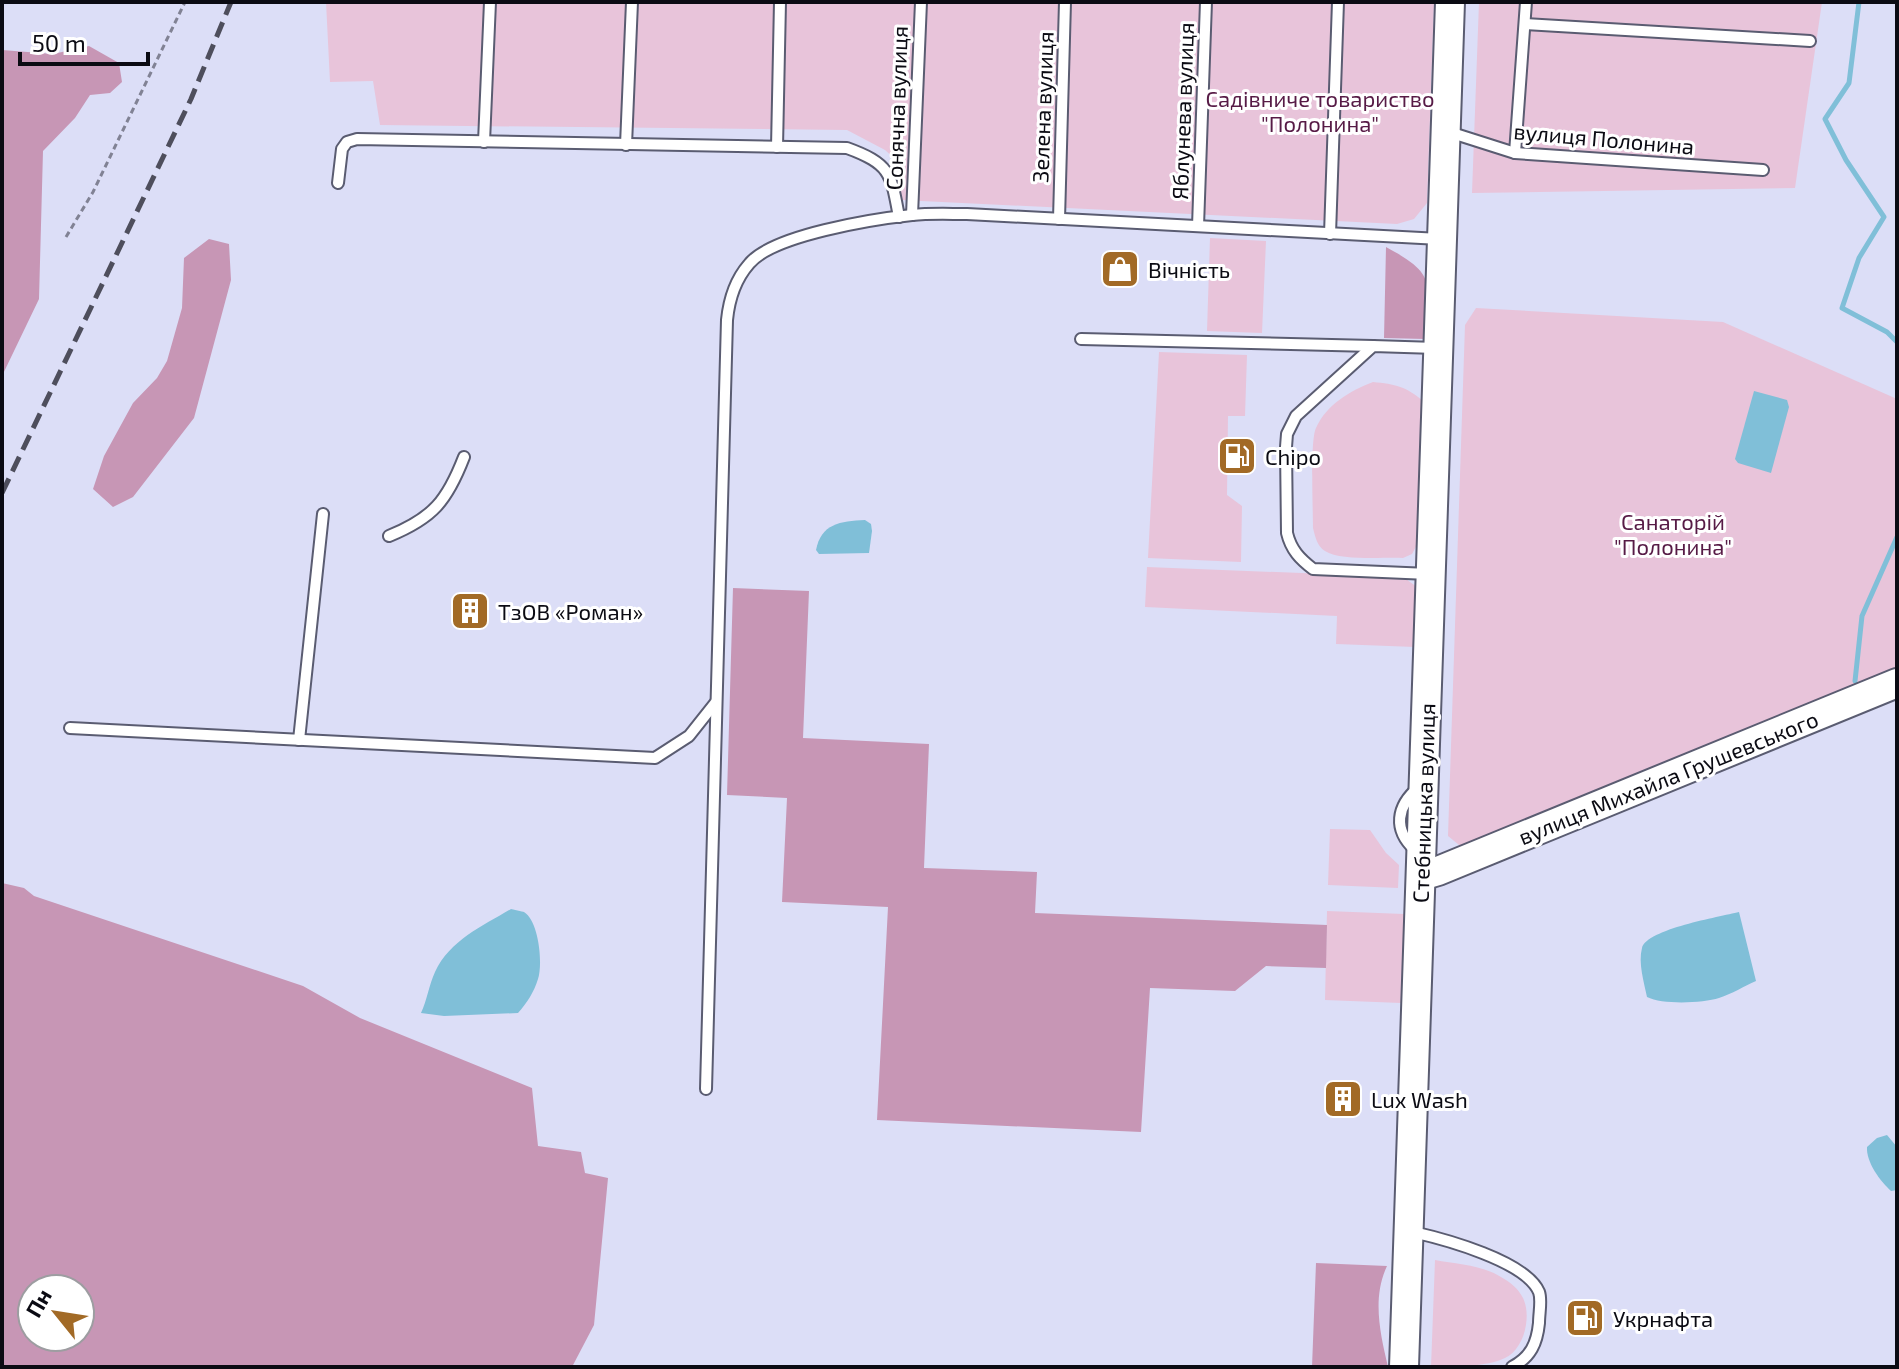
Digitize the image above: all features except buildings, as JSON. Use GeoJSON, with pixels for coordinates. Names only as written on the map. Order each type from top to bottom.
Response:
{"type":"FeatureCollection","features":[{"type":"Feature","properties":{"kind":"street","name":"Стебницька вулиця"},"geometry":{"type":"LineString","coordinates":[[1404,1367],[1427,868],[1424,783],[1450,2]]}},
{"type":"Feature","properties":{"kind":"street","name":"вулиця Михайла Грушевського"},"geometry":{"type":"LineString","coordinates":[[1427,868],[1897,683]]}},
{"type":"Feature","properties":{"kind":"lane"},"geometry":{"type":"LineString","coordinates":[[484,142],[490,2]]}},
{"type":"Feature","properties":{"kind":"lane"},"geometry":{"type":"LineString","coordinates":[[626,145],[632,2]]}},
{"type":"Feature","properties":{"kind":"lane"},"geometry":{"type":"LineString","coordinates":[[777,147],[780,2]]}},
{"type":"Feature","properties":{"kind":"lane","name":"Сонячна вулиця"},"geometry":{"type":"LineString","coordinates":[[912,215],[921,2]]}},
{"type":"Feature","properties":{"kind":"lane","name":"Зелена вулиця"},"geometry":{"type":"LineString","coordinates":[[1059,216],[1065,2]]}},
{"type":"Feature","properties":{"kind":"lane","name":"Яблунева вулиця"},"geometry":{"type":"LineString","coordinates":[[1198,223],[1206,2]]}},
{"type":"Feature","properties":{"kind":"lane"},"geometry":{"type":"LineString","coordinates":[[1330,230],[1338,2]]}},
{"type":"Feature","properties":{"kind":"lane"},"geometry":{"type":"LineString","coordinates":[[1515,153],[1526,2]]}},
{"type":"Feature","properties":{"kind":"lane"},"geometry":{"type":"LineString","coordinates":[[1525,24],[1810,41]]}},
{"type":"Feature","properties":{"kind":"lane","name":"вулиця Полонина"},"geometry":{"type":"LineString","coordinates":[[1445,131],[1515,153],[1763,170]]}},
{"type":"Feature","properties":{"kind":"lane"},"geometry":{"type":"LineString","coordinates":[[338,183],[342,149],[352,140],[847,148],[880,164],[892,178],[899,217]]}},
{"type":"Feature","properties":{"kind":"lane"},"geometry":{"type":"LineString","coordinates":[[706,1089],[727,320],[730,299],[749,263],[764,251],[789,240],[826,230],[912,215],[1059,216],[1330,230],[1442,240]]}},
{"type":"Feature","properties":{"kind":"lane"},"geometry":{"type":"LineString","coordinates":[[1081,339],[1438,348]]}},
{"type":"Feature","properties":{"kind":"lane"},"geometry":{"type":"LineString","coordinates":[[1373,346],[1291,424],[1286,447],[1289,541],[1301,560],[1313,569],[1431,574]]}},
{"type":"Feature","properties":{"kind":"lane"},"geometry":{"type":"LineString","coordinates":[[389,536],[424,518],[438,505],[452,488],[464,457]]}},
{"type":"Feature","properties":{"kind":"lane"},"geometry":{"type":"LineString","coordinates":[[299,740],[323,514]]}},
{"type":"Feature","properties":{"kind":"lane"},"geometry":{"type":"LineString","coordinates":[[70,728],[655,758],[689,736],[716,701]]}},
{"type":"Feature","properties":{"kind":"lane"},"geometry":{"type":"LineString","coordinates":[[1409,1231],[1467,1247],[1521,1271],[1532,1281],[1540,1294],[1538,1340],[1525,1360],[1512,1367]]}},
{"type":"Feature","properties":{"kind":"path"},"geometry":{"type":"LineString","coordinates":[[66,237],[93,192],[185,2]]}},
{"type":"Feature","properties":{"kind":"green space","name":"Садівниче товариство \"Полонина\""},"geometry":{"type":"Polygon","coordinates":[[[326,2],[1434,2],[1427,203],[1414,219],[1397,224],[901,200],[896,160],[885,150],[847,130],[380,125],[373,81],[330,82],[326,2]]]}},
{"type":"Feature","properties":{"kind":"green space","name":"Садівниче товариство \"Полонина\""},"geometry":{"type":"Polygon","coordinates":[[[1479,2],[1822,2],[1795,188],[1472,193],[1479,2]]]}},
{"type":"Feature","properties":{"kind":"green space"},"geometry":{"type":"Polygon","coordinates":[[[1210,238],[1266,241],[1262,333],[1207,331],[1210,238]]]}},
{"type":"Feature","properties":{"kind":"green space","name":"Санаторій \"Полонина\""},"geometry":{"type":"Polygon","coordinates":[[[1476,308],[1723,322],[1897,399],[1897,673],[1464,849],[1448,836],[1465,325],[1476,308]]]}},
{"type":"Feature","properties":{"kind":"green space"},"geometry":{"type":"Polygon","coordinates":[[[1159,352],[1247,355],[1245,416],[1228,416],[1227,495],[1242,506],[1241,562],[1148,558],[1159,352]]]}},
{"type":"Feature","properties":{"kind":"green space"},"geometry":{"type":"Polygon","coordinates":[[[1373,382],[1400,387],[1423,401],[1418,543],[1412,554],[1403,558],[1332,554],[1320,546],[1313,528],[1312,460],[1316,428],[1326,412],[1340,399],[1373,382]]]}},
{"type":"Feature","properties":{"kind":"green space"},"geometry":{"type":"Polygon","coordinates":[[[1147,567],[1403,577],[1417,587],[1415,647],[1336,644],[1337,616],[1145,607],[1147,567]]]}},
{"type":"Feature","properties":{"kind":"green space"},"geometry":{"type":"Polygon","coordinates":[[[1330,829],[1370,830],[1399,865],[1398,888],[1328,885],[1330,829]]]}},
{"type":"Feature","properties":{"kind":"green space"},"geometry":{"type":"Polygon","coordinates":[[[1327,911],[1404,914],[1401,1003],[1325,1000],[1327,911]]]}},
{"type":"Feature","properties":{"kind":"green space"},"geometry":{"type":"Polygon","coordinates":[[[1435,1260],[1486,1270],[1508,1281],[1519,1291],[1526,1306],[1526,1323],[1521,1340],[1512,1354],[1489,1363],[1431,1367],[1435,1260]]]}},
{"type":"Feature","properties":{"kind":"shaded area"},"geometry":{"type":"Polygon","coordinates":[[[89,46],[119,63],[122,82],[110,93],[90,95],[75,118],[43,151],[39,299],[2,376],[2,50],[53,54],[89,46]]]}},
{"type":"Feature","properties":{"kind":"shaded area"},"geometry":{"type":"Polygon","coordinates":[[[209,239],[229,244],[231,280],[194,418],[133,497],[113,507],[93,489],[104,456],[133,403],[157,378],[167,361],[182,308],[184,258],[209,239]]]}},
{"type":"Feature","properties":{"kind":"shaded area"},"geometry":{"type":"Polygon","coordinates":[[[1386,247],[1423,274],[1428,293],[1425,339],[1384,338],[1386,247]]]}},
{"type":"Feature","properties":{"kind":"shaded area"},"geometry":{"type":"Polygon","coordinates":[[[733,588],[809,591],[803,738],[929,744],[924,868],[1037,872],[1035,913],[1327,925],[1326,968],[1266,966],[1235,991],[1150,988],[1141,1132],[877,1120],[888,907],[782,902],[787,798],[727,795],[733,588]]]}},
{"type":"Feature","properties":{"kind":"shaded area"},"geometry":{"type":"Polygon","coordinates":[[[2,883],[303,986],[360,1018],[532,1088],[538,1146],[581,1152],[585,1173],[608,1178],[594,1325],[572,1367],[2,1367],[2,883]]]}},
{"type":"Feature","properties":{"kind":"shaded area"},"geometry":{"type":"Polygon","coordinates":[[[1316,1263],[1387,1266],[1379,1303],[1380,1329],[1388,1367],[1312,1367],[1316,1263]]]}},
{"type":"Feature","properties":{"kind":"water"},"geometry":{"type":"Polygon","coordinates":[[[1754,391],[1787,400],[1789,407],[1771,473],[1738,463],[1735,459],[1754,391]]]}},
{"type":"Feature","properties":{"kind":"water"},"geometry":{"type":"Polygon","coordinates":[[[865,520],[871,524],[872,531],[869,553],[819,554],[816,550],[827,529],[848,521],[865,520]]]}},
{"type":"Feature","properties":{"kind":"water"},"geometry":{"type":"Polygon","coordinates":[[[511,909],[524,912],[529,917],[540,954],[536,984],[518,1013],[444,1016],[421,1013],[435,972],[449,951],[468,935],[511,909]]]}},
{"type":"Feature","properties":{"kind":"water"},"geometry":{"type":"Polygon","coordinates":[[[1739,912],[1756,981],[1712,1000],[1673,1002],[1647,997],[1641,960],[1642,948],[1647,941],[1670,930],[1739,912]]]}},
{"type":"Feature","properties":{"kind":"water"},"geometry":{"type":"Polygon","coordinates":[[[1887,1135],[1897,1147],[1897,1190],[1891,1191],[1874,1171],[1867,1153],[1867,1147],[1877,1138],[1887,1135]]]}},
{"type":"Feature","properties":{"kind":"waterway"},"geometry":{"type":"LineString","coordinates":[[1859,2],[1849,83],[1825,119],[1846,160],[1884,217],[1859,258],[1842,308],[1887,332],[1897,342]]}},
{"type":"Feature","properties":{"kind":"waterway"},"geometry":{"type":"LineString","coordinates":[[1855,681],[1862,616],[1897,537]]}},
{"type":"Feature","properties":{"kind":"railway"},"geometry":{"type":"LineString","coordinates":[[2,493],[191,99],[231,2]]}},
{"type":"Feature","properties":{"kind":"place","name":"Вічність"},"geometry":{"type":"Point","coordinates":[1120,269]}},
{"type":"Feature","properties":{"kind":"place","name":"Chipo"},"geometry":{"type":"Point","coordinates":[1237,456]}},
{"type":"Feature","properties":{"kind":"place","name":"ТзОВ «Роман»"},"geometry":{"type":"Point","coordinates":[470,611]}},
{"type":"Feature","properties":{"kind":"place","name":"Lux Wash"},"geometry":{"type":"Point","coordinates":[1343,1099]}},
{"type":"Feature","properties":{"kind":"place","name":"Укрнафта"},"geometry":{"type":"Point","coordinates":[1585,1318]}}]}
